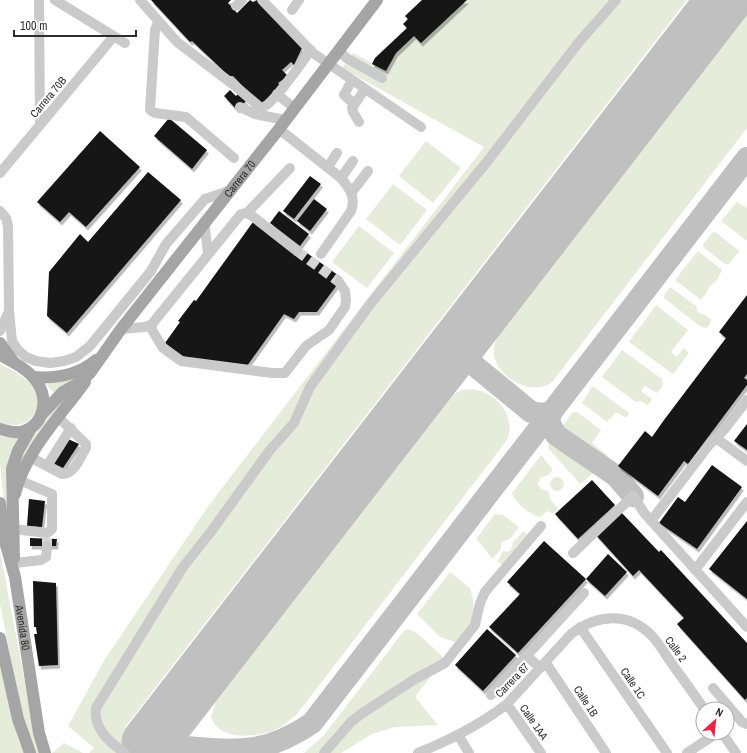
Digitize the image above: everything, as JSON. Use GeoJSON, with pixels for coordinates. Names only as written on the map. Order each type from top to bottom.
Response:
{"type":"FeatureCollection","features":[{"type":"Feature","properties":{"kind":"main road","name":"Carrera 70"},"geometry":{"type":"LineString","coordinates":[[14,501],[11,478],[12,469],[18,451],[31,428],[63,392],[82,381],[90,373],[121,329],[282,125],[377,0]]}},
{"type":"Feature","properties":{"kind":"main road"},"geometry":{"type":"LineString","coordinates":[[0,343],[14,363]]}},
{"type":"Feature","properties":{"kind":"main road"},"geometry":{"type":"LineString","coordinates":[[0,355],[33,377],[42,393],[42,414]]}},
{"type":"Feature","properties":{"kind":"main road","name":"Carrera 70"},"geometry":{"type":"LineString","coordinates":[[33,377],[56,378],[74,373],[88,367],[100,357]]}},
{"type":"Feature","properties":{"kind":"main road"},"geometry":{"type":"LineString","coordinates":[[15,577],[13,529],[14,501],[19,480],[30,457],[90,373]]}},
{"type":"Feature","properties":{"kind":"main road"},"geometry":{"type":"LineString","coordinates":[[0,430],[16,432],[31,428]]}},
{"type":"Feature","properties":{"kind":"main road","name":"Avenida 80"},"geometry":{"type":"LineString","coordinates":[[0,503],[4,538],[15,577],[39,733],[45,753]]}},
{"type":"Feature","properties":{"kind":"main road","name":"Avenida 80"},"geometry":{"type":"LineString","coordinates":[[0,638],[18,719],[30,753]]}},
{"type":"Feature","properties":{"kind":"street"},"geometry":{"type":"LineString","coordinates":[[39,0],[40,125]]}},
{"type":"Feature","properties":{"kind":"street"},"geometry":{"type":"LineString","coordinates":[[55,0],[125,43]]}},
{"type":"Feature","properties":{"kind":"street"},"geometry":{"type":"LineString","coordinates":[[140,0],[177,42],[235,86],[258,107],[263,108],[277,94],[311,50]]}},
{"type":"Feature","properties":{"kind":"street"},"geometry":{"type":"LineString","coordinates":[[262,0],[311,50],[328,64],[421,128]]}},
{"type":"Feature","properties":{"kind":"street"},"geometry":{"type":"LineString","coordinates":[[292,10],[299,0]]}},
{"type":"Feature","properties":{"kind":"street"},"geometry":{"type":"LineString","coordinates":[[124,753],[100,730],[94,715],[96,708],[183,567],[210,533],[270,450],[294,423],[310,387],[371,302],[486,163],[566,58],[616,0]]}},
{"type":"Feature","properties":{"kind":"street"},"geometry":{"type":"LineString","coordinates":[[158,22],[155,30],[150,110],[155,113],[186,117],[234,158]]}},
{"type":"Feature","properties":{"kind":"street","name":"Carrera 70B"},"geometry":{"type":"LineString","coordinates":[[0,173],[114,36]]}},
{"type":"Feature","properties":{"kind":"street"},"geometry":{"type":"LineString","coordinates":[[338,51],[348,59],[382,78]]}},
{"type":"Feature","properties":{"kind":"street"},"geometry":{"type":"LineString","coordinates":[[352,80],[344,95],[354,104]]}},
{"type":"Feature","properties":{"kind":"street"},"geometry":{"type":"LineString","coordinates":[[359,122],[353,112],[354,104],[365,90]]}},
{"type":"Feature","properties":{"kind":"street"},"geometry":{"type":"LineString","coordinates":[[277,94],[294,108]]}},
{"type":"Feature","properties":{"kind":"street"},"geometry":{"type":"LineString","coordinates":[[240,107],[282,125],[341,178],[352,192],[354,203],[351,211],[320,254]]}},
{"type":"Feature","properties":{"kind":"street"},"geometry":{"type":"LineString","coordinates":[[328,167],[337,153]]}},
{"type":"Feature","properties":{"kind":"street"},"geometry":{"type":"LineString","coordinates":[[341,178],[353,161]]}},
{"type":"Feature","properties":{"kind":"street"},"geometry":{"type":"LineString","coordinates":[[121,329],[145,327],[152,324],[238,217],[241,214],[247,213],[290,168]]}},
{"type":"Feature","properties":{"kind":"street"},"geometry":{"type":"LineString","coordinates":[[352,192],[368,171]]}},
{"type":"Feature","properties":{"kind":"street"},"geometry":{"type":"LineString","coordinates":[[0,211],[6,218],[8,226],[10,334],[18,350],[26,357],[36,361],[64,361],[76,356],[90,346],[151,271],[166,244],[203,197],[229,191]]}},
{"type":"Feature","properties":{"kind":"street"},"geometry":{"type":"LineString","coordinates":[[247,213],[298,251]]}},
{"type":"Feature","properties":{"kind":"street"},"geometry":{"type":"LineString","coordinates":[[204,222],[208,253]]}},
{"type":"Feature","properties":{"kind":"street"},"geometry":{"type":"LineString","coordinates":[[152,324],[152,330],[163,348],[182,360],[272,374],[284,373],[306,346],[329,330],[344,307],[346,300],[344,291],[339,282]]}},
{"type":"Feature","properties":{"kind":"street"},"geometry":{"type":"LineString","coordinates":[[0,331],[9,310]]}},
{"type":"Feature","properties":{"kind":"street"},"geometry":{"type":"LineString","coordinates":[[112,341],[114,316]]}},
{"type":"Feature","properties":{"kind":"street"},"geometry":{"type":"LineString","coordinates":[[651,521],[747,400]]}},
{"type":"Feature","properties":{"kind":"street"},"geometry":{"type":"LineString","coordinates":[[30,457],[62,474],[72,471],[86,444],[58,417]]}},
{"type":"Feature","properties":{"kind":"street"},"geometry":{"type":"LineString","coordinates":[[47,466],[71,428]]}},
{"type":"Feature","properties":{"kind":"street"},"geometry":{"type":"LineString","coordinates":[[716,438],[747,461]]}},
{"type":"Feature","properties":{"kind":"street"},"geometry":{"type":"LineString","coordinates":[[14,563],[41,560],[46,557],[47,539],[52,529],[52,494],[19,480]]}},
{"type":"Feature","properties":{"kind":"street"},"geometry":{"type":"LineString","coordinates":[[573,553],[633,496],[651,521],[747,627]]}},
{"type":"Feature","properties":{"kind":"street"},"geometry":{"type":"LineString","coordinates":[[695,570],[747,502]]}},
{"type":"Feature","properties":{"kind":"street"},"geometry":{"type":"LineString","coordinates":[[324,753],[356,718],[415,679],[444,663],[475,626],[480,603],[485,592],[541,526]]}},
{"type":"Feature","properties":{"kind":"street"},"geometry":{"type":"LineString","coordinates":[[13,529],[47,539]]}},
{"type":"Feature","properties":{"kind":"street"},"geometry":{"type":"LineString","coordinates":[[491,695],[584,593]]}},
{"type":"Feature","properties":{"kind":"street","name":"Carrera 67"},"geometry":{"type":"LineString","coordinates":[[418,753],[459,736],[507,704],[561,644],[580,627],[596,620],[617,617]]}},
{"type":"Feature","properties":{"kind":"street","name":"Calle 2"},"geometry":{"type":"LineString","coordinates":[[617,617],[636,624],[653,637],[698,701]]}},
{"type":"Feature","properties":{"kind":"street","name":"Calle 1C"},"geometry":{"type":"LineString","coordinates":[[580,627],[666,753]]}},
{"type":"Feature","properties":{"kind":"street","name":"Calle 1B"},"geometry":{"type":"LineString","coordinates":[[526,655],[543,665],[606,753]]}},
{"type":"Feature","properties":{"kind":"street"},"geometry":{"type":"LineString","coordinates":[[713,688],[742,722],[747,724]]}},
{"type":"Feature","properties":{"kind":"street","name":"Calle 1AA"},"geometry":{"type":"LineString","coordinates":[[507,704],[541,753]]}},
{"type":"Feature","properties":{"kind":"street"},"geometry":{"type":"LineString","coordinates":[[459,736],[469,753]]}},
{"type":"Feature","properties":{"kind":"street"},"geometry":{"type":"LineString","coordinates":[[687,753],[704,741]]}},
{"type":"Feature","properties":{"kind":"street"},"geometry":{"type":"LineString","coordinates":[[728,741],[736,753]]}},
{"type":"Feature","properties":{"kind":"green space"},"geometry":{"type":"Polygon","coordinates":[[[422,0],[687,0],[125,727],[140,744],[151,753],[127,753],[115,746],[101,729],[97,709],[183,570],[207,539],[205,538],[180,570],[146,626],[108,682],[96,704],[94,719],[99,731],[108,741],[123,753],[89,753],[94,748],[68,726],[105,659],[209,505],[484,147],[342,68],[353,53],[372,63],[375,58],[407,28],[403,24],[407,19],[405,16],[422,0]]]}},
{"type":"Feature","properties":{"kind":"green space"},"geometry":{"type":"Polygon","coordinates":[[[747,11],[747,128],[553,381],[545,386],[527,387],[509,378],[502,372],[494,355],[495,344],[501,328],[747,11]]]}},
{"type":"Feature","properties":{"kind":"green space"},"geometry":{"type":"Polygon","coordinates":[[[426,141],[461,168],[433,203],[399,176],[426,141]]]}},
{"type":"Feature","properties":{"kind":"green space"},"geometry":{"type":"Polygon","coordinates":[[[393,184],[427,210],[400,245],[366,219],[393,184]]]}},
{"type":"Feature","properties":{"kind":"green space"},"geometry":{"type":"Polygon","coordinates":[[[737,202],[747,208],[747,241],[721,221],[737,202]]]}},
{"type":"Feature","properties":{"kind":"green space"},"geometry":{"type":"Polygon","coordinates":[[[359,226],[394,253],[367,288],[332,262],[359,226]]]}},
{"type":"Feature","properties":{"kind":"green space"},"geometry":{"type":"Polygon","coordinates":[[[714,231],[739,251],[729,264],[725,264],[703,247],[704,243],[714,231]]]}},
{"type":"Feature","properties":{"kind":"green space"},"geometry":{"type":"Polygon","coordinates":[[[698,251],[722,270],[701,300],[675,280],[698,251]]]}},
{"type":"Feature","properties":{"kind":"green space"},"geometry":{"type":"Polygon","coordinates":[[[670,287],[696,306],[698,313],[704,314],[711,319],[711,322],[707,328],[701,327],[664,298],[664,295],[670,287]]]}},
{"type":"Feature","properties":{"kind":"green space"},"geometry":{"type":"Polygon","coordinates":[[[656,305],[688,330],[671,352],[677,357],[684,348],[689,353],[673,374],[629,342],[656,305]]]}},
{"type":"Feature","properties":{"kind":"green space"},"geometry":{"type":"Polygon","coordinates":[[[622,350],[662,379],[663,386],[657,393],[645,386],[641,391],[652,399],[648,405],[640,401],[636,402],[602,377],[622,350]]]}},
{"type":"Feature","properties":{"kind":"green space"},"geometry":{"type":"Polygon","coordinates":[[[0,364],[26,379],[34,387],[36,392],[38,403],[35,413],[23,424],[12,425],[0,423],[0,364]]]}},
{"type":"Feature","properties":{"kind":"green space"},"geometry":{"type":"Polygon","coordinates":[[[79,374],[54,393],[46,384],[79,374]]]}},
{"type":"Feature","properties":{"kind":"green space"},"geometry":{"type":"Polygon","coordinates":[[[592,387],[629,413],[626,418],[616,412],[607,422],[582,403],[592,387]]]}},
{"type":"Feature","properties":{"kind":"green space"},"geometry":{"type":"Polygon","coordinates":[[[472,389],[481,391],[496,400],[507,414],[509,431],[507,440],[298,713],[281,727],[258,735],[238,736],[229,734],[215,725],[211,717],[216,701],[454,394],[462,390],[472,389]]]}},
{"type":"Feature","properties":{"kind":"green space"},"geometry":{"type":"Polygon","coordinates":[[[69,393],[14,479],[25,447],[46,419],[69,393]]]}},
{"type":"Feature","properties":{"kind":"green space"},"geometry":{"type":"Polygon","coordinates":[[[573,412],[577,412],[601,430],[592,443],[608,456],[605,461],[560,433],[560,429],[573,412]]]}},
{"type":"Feature","properties":{"kind":"green space"},"geometry":{"type":"Polygon","coordinates":[[[0,436],[12,438],[22,437],[13,450],[6,472],[8,542],[0,463],[0,436]]]}},
{"type":"Feature","properties":{"kind":"green space"},"geometry":{"type":"Polygon","coordinates":[[[551,441],[557,442],[596,467],[596,471],[580,484],[549,449],[548,445],[551,441]]]}},
{"type":"Feature","properties":{"kind":"green space"},"geometry":{"type":"Polygon","coordinates":[[[541,455],[553,470],[548,475],[540,478],[538,484],[541,489],[548,491],[551,501],[558,508],[554,514],[548,511],[540,517],[523,508],[516,501],[512,493],[541,455]]]}},
{"type":"Feature","properties":{"kind":"green space"},"geometry":{"type":"Polygon","coordinates":[[[557,477],[562,479],[564,484],[562,489],[557,491],[552,489],[550,484],[552,479],[557,477]]]}},
{"type":"Feature","properties":{"kind":"green space"},"geometry":{"type":"Polygon","coordinates":[[[495,514],[503,515],[519,527],[511,538],[501,543],[501,549],[492,559],[476,539],[495,514]]]}},
{"type":"Feature","properties":{"kind":"green space"},"geometry":{"type":"Polygon","coordinates":[[[524,531],[527,535],[502,564],[497,562],[503,551],[507,552],[511,550],[513,542],[524,531]]]}},
{"type":"Feature","properties":{"kind":"green space"},"geometry":{"type":"Polygon","coordinates":[[[0,551],[35,736],[42,753],[32,753],[27,738],[0,604],[0,551]]]}},
{"type":"Feature","properties":{"kind":"green space"},"geometry":{"type":"Polygon","coordinates":[[[450,572],[470,588],[474,612],[471,622],[455,642],[440,637],[417,614],[450,572]]]}},
{"type":"Feature","properties":{"kind":"green space"},"geometry":{"type":"Polygon","coordinates":[[[408,629],[418,634],[441,655],[443,659],[361,714],[322,753],[304,753],[324,735],[403,632],[408,629]]]}},
{"type":"Feature","properties":{"kind":"green space"},"geometry":{"type":"Polygon","coordinates":[[[0,664],[18,739],[24,753],[0,753],[0,664]]]}},
{"type":"Feature","properties":{"kind":"green space"},"geometry":{"type":"Polygon","coordinates":[[[436,670],[417,694],[416,698],[438,725],[395,727],[372,734],[341,753],[325,753],[347,728],[436,670]]]}},
{"type":"Feature","properties":{"kind":"green space"},"geometry":{"type":"Polygon","coordinates":[[[64,743],[83,753],[52,753],[64,743]]]}},
{"type":"Feature","properties":{"kind":"building"},"geometry":{"type":"Polygon","coordinates":[[[151,0],[231,0],[228,3],[237,13],[250,0],[253,2],[257,0],[302,48],[294,65],[291,62],[282,70],[288,76],[278,83],[281,86],[262,106],[233,76],[229,76],[192,41],[190,42],[151,0]]]}},
{"type":"Feature","properties":{"kind":"building"},"geometry":{"type":"Polygon","coordinates":[[[422,0],[467,0],[421,43],[414,36],[396,53],[386,71],[372,64],[375,58],[407,28],[403,24],[408,19],[405,16],[422,0]]]}},
{"type":"Feature","properties":{"kind":"building"},"geometry":{"type":"Polygon","coordinates":[[[230,90],[236,96],[238,94],[246,101],[237,110],[224,96],[230,90]]]}},
{"type":"Feature","properties":{"kind":"building"},"geometry":{"type":"Polygon","coordinates":[[[169,118],[207,150],[192,169],[154,136],[169,118]]]}},
{"type":"Feature","properties":{"kind":"building"},"geometry":{"type":"Polygon","coordinates":[[[100,131],[140,167],[86,227],[69,212],[60,222],[37,202],[100,131]]]}},
{"type":"Feature","properties":{"kind":"building"},"geometry":{"type":"Polygon","coordinates":[[[148,172],[181,200],[67,333],[47,316],[49,272],[80,234],[88,242],[148,172]]]}},
{"type":"Feature","properties":{"kind":"building"},"geometry":{"type":"Polygon","coordinates":[[[310,176],[321,184],[294,219],[283,211],[310,176]]]}},
{"type":"Feature","properties":{"kind":"building"},"geometry":{"type":"Polygon","coordinates":[[[314,199],[327,209],[310,231],[297,221],[314,199]]]}},
{"type":"Feature","properties":{"kind":"building"},"geometry":{"type":"Polygon","coordinates":[[[279,211],[309,234],[300,246],[270,223],[279,211]]]}},
{"type":"Feature","properties":{"kind":"building"},"geometry":{"type":"Polygon","coordinates":[[[253,222],[300,248],[342,278],[317,312],[299,312],[294,319],[284,314],[247,366],[187,359],[165,343],[180,322],[178,321],[194,300],[196,301],[253,222]]]}},
{"type":"Feature","properties":{"kind":"building"},"geometry":{"type":"Polygon","coordinates":[[[747,295],[747,374],[744,378],[747,380],[747,385],[688,464],[684,461],[658,496],[618,466],[645,431],[652,437],[726,338],[719,332],[747,295]]]}},
{"type":"Feature","properties":{"kind":"building"},"geometry":{"type":"Polygon","coordinates":[[[747,424],[747,450],[734,441],[747,424]]]}},
{"type":"Feature","properties":{"kind":"building"},"geometry":{"type":"Polygon","coordinates":[[[66,438],[79,444],[63,468],[51,462],[66,438]]]}},
{"type":"Feature","properties":{"kind":"building"},"geometry":{"type":"Polygon","coordinates":[[[712,465],[742,487],[697,549],[659,523],[678,497],[685,502],[712,465]]]}},
{"type":"Feature","properties":{"kind":"building"},"geometry":{"type":"Polygon","coordinates":[[[592,480],[615,505],[578,539],[555,514],[592,480]]]}},
{"type":"Feature","properties":{"kind":"building"},"geometry":{"type":"Polygon","coordinates":[[[29,499],[45,501],[42,527],[27,526],[29,499]]]}},
{"type":"Feature","properties":{"kind":"building"},"geometry":{"type":"Polygon","coordinates":[[[620,511],[659,552],[661,550],[747,643],[747,698],[745,700],[677,624],[684,618],[639,570],[633,576],[595,534],[620,511]]]}},
{"type":"Feature","properties":{"kind":"building"},"geometry":{"type":"Polygon","coordinates":[[[747,521],[747,599],[709,569],[747,521]]]}},
{"type":"Feature","properties":{"kind":"building"},"geometry":{"type":"Polygon","coordinates":[[[30,538],[57,539],[56,546],[30,546],[30,538]]]}},
{"type":"Feature","properties":{"kind":"building"},"geometry":{"type":"Polygon","coordinates":[[[544,541],[586,579],[518,653],[489,627],[520,594],[507,582],[544,541]]]}},
{"type":"Feature","properties":{"kind":"building"},"geometry":{"type":"Polygon","coordinates":[[[608,554],[627,572],[605,596],[586,579],[608,554]]]}},
{"type":"Feature","properties":{"kind":"building"},"geometry":{"type":"Polygon","coordinates":[[[33,581],[56,583],[58,665],[39,666],[34,634],[37,634],[36,627],[34,627],[33,581]]]}},
{"type":"Feature","properties":{"kind":"building"},"geometry":{"type":"Polygon","coordinates":[[[487,629],[516,655],[483,691],[455,665],[487,629]]]}},
{"type":"Feature","properties":{"kind":"taxiway"},"geometry":{"type":"LineString","coordinates":[[168,718],[168,733],[177,743],[187,747],[223,750],[239,750],[267,745],[282,740],[312,723],[747,158]]}},
{"type":"Feature","properties":{"kind":"taxiway"},"geometry":{"type":"LineString","coordinates":[[462,338],[461,347],[463,353],[469,361],[531,412],[543,414],[551,412]]}},
{"type":"Feature","properties":{"kind":"taxiway"},"geometry":{"type":"LineString","coordinates":[[444,363],[453,358],[462,358],[469,361]]}},
{"type":"Feature","properties":{"kind":"taxiway"},"geometry":{"type":"LineString","coordinates":[[551,412],[549,422],[556,435],[616,476],[633,496]]}},
{"type":"Feature","properties":{"kind":"runway"},"geometry":{"type":"LineString","coordinates":[[149,743],[724,0]]}},
{"type":"Feature","properties":{"kind":"tunnel"},"geometry":{"type":"LineString","coordinates":[[297,251],[339,282]]}},
{"type":"Feature","properties":{"kind":"tunnel"},"geometry":{"type":"LineString","coordinates":[[47,538],[47,546]]}}]}
